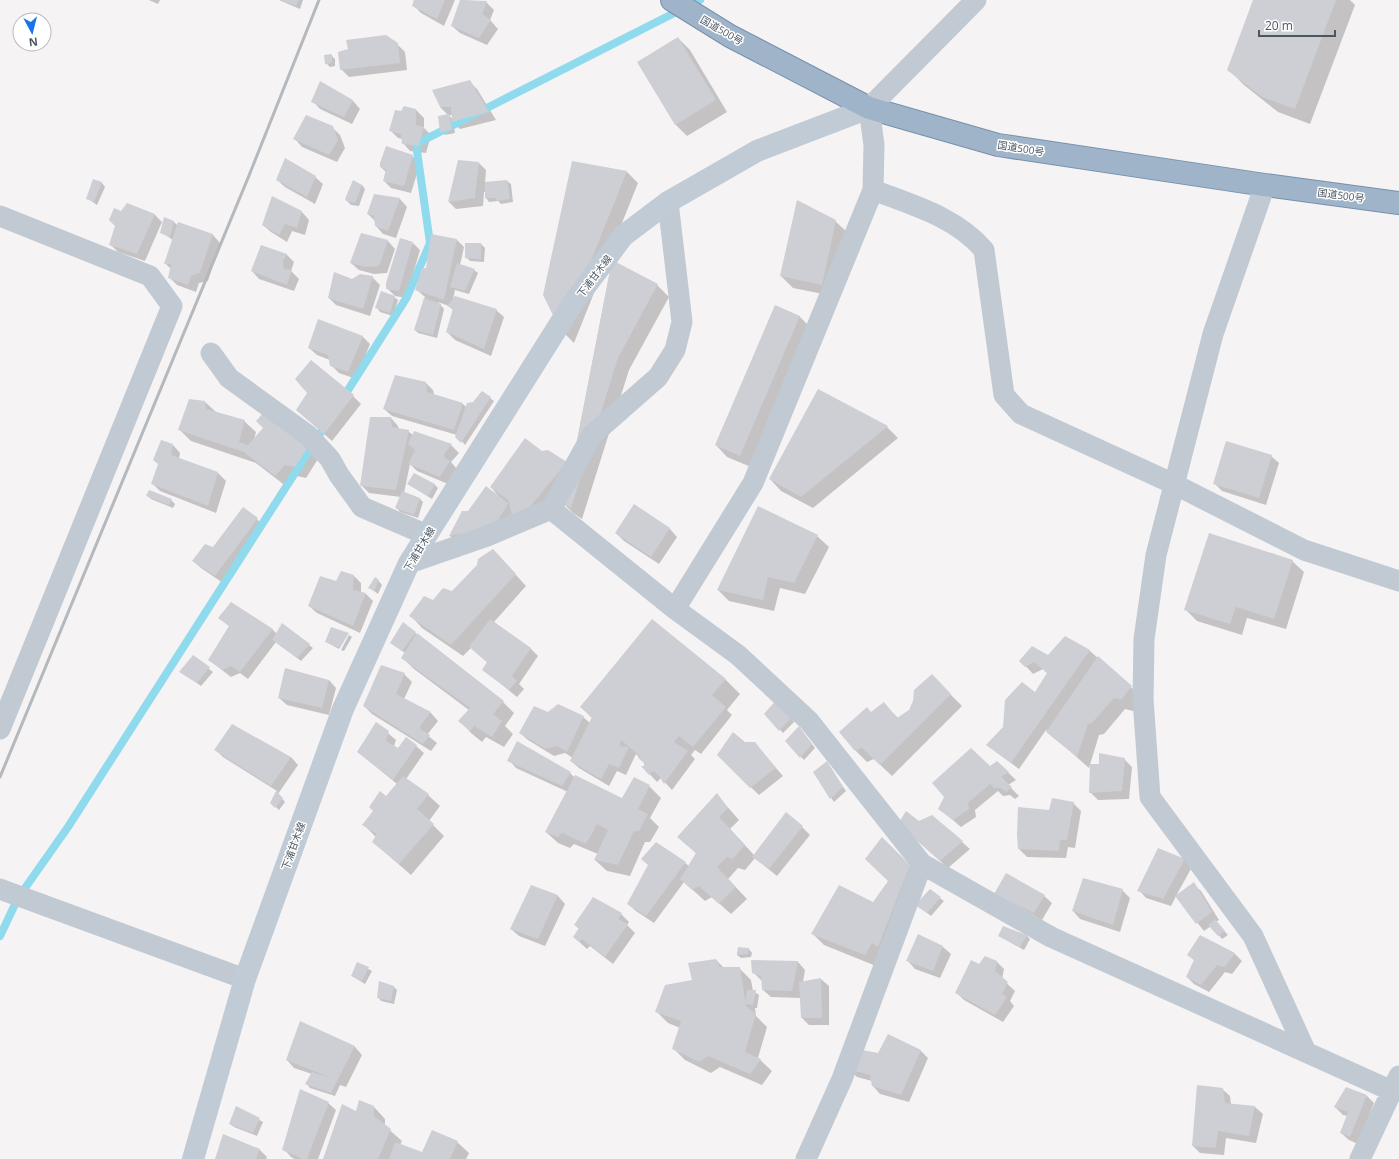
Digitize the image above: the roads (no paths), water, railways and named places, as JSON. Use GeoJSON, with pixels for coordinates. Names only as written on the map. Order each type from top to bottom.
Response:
{"type":"FeatureCollection","features":[{"type":"Feature","properties":{"kind":"highway","name":"国道500号"},"geometry":{"type":"LineString","coordinates":[[672,0],[730,36],[869,108],[998,145],[1265,185],[1399,203]]}},
{"type":"Feature","properties":{"kind":"main road","name":"下浦甘木線"},"geometry":{"type":"LineString","coordinates":[[193,1159],[245,979],[343,709],[409,563],[573,303],[623,236],[668,202],[757,151],[869,108]]}},
{"type":"Feature","properties":{"kind":"street"},"geometry":{"type":"LineString","coordinates":[[674,609],[753,483],[873,190],[874,145],[869,108],[976,0]]}},
{"type":"Feature","properties":{"kind":"street"},"geometry":{"type":"LineString","coordinates":[[1265,185],[1213,334],[1156,555],[1144,639],[1143,699],[1150,797],[1253,936],[1306,1052]]}},
{"type":"Feature","properties":{"kind":"street"},"geometry":{"type":"LineString","coordinates":[[873,190],[944,217],[974,238],[984,250],[1004,395],[1021,414],[1174,484],[1304,550],[1399,581]]}},
{"type":"Feature","properties":{"kind":"street"},"geometry":{"type":"LineString","coordinates":[[409,563],[487,536],[552,510],[592,435],[658,377],[675,350],[682,322],[668,202]]}},
{"type":"Feature","properties":{"kind":"street"},"geometry":{"type":"LineString","coordinates":[[0,216],[150,276],[172,306],[0,729]]}},
{"type":"Feature","properties":{"kind":"street"},"geometry":{"type":"LineString","coordinates":[[211,353],[229,378],[309,436],[330,459],[339,476],[362,507],[427,535]]}},
{"type":"Feature","properties":{"kind":"street"},"geometry":{"type":"LineString","coordinates":[[552,510],[674,609],[738,655],[809,721],[922,864],[1051,937],[1306,1052],[1396,1083],[1360,1159]]}},
{"type":"Feature","properties":{"kind":"street"},"geometry":{"type":"LineString","coordinates":[[806,1159],[842,1079],[922,864]]}},
{"type":"Feature","properties":{"kind":"street"},"geometry":{"type":"LineString","coordinates":[[0,889],[245,979]]}},
{"type":"Feature","properties":{"kind":"waterway"},"geometry":{"type":"LineString","coordinates":[[343,398],[407,297],[430,243],[416,144],[700,0]]}},
{"type":"Feature","properties":{"kind":"waterway"},"geometry":{"type":"LineString","coordinates":[[0,936],[18,898],[68,827],[327,423]]}},
{"type":"Feature","properties":{"kind":"railway"},"geometry":{"type":"LineString","coordinates":[[0,777],[248,178],[319,0]]}}]}
